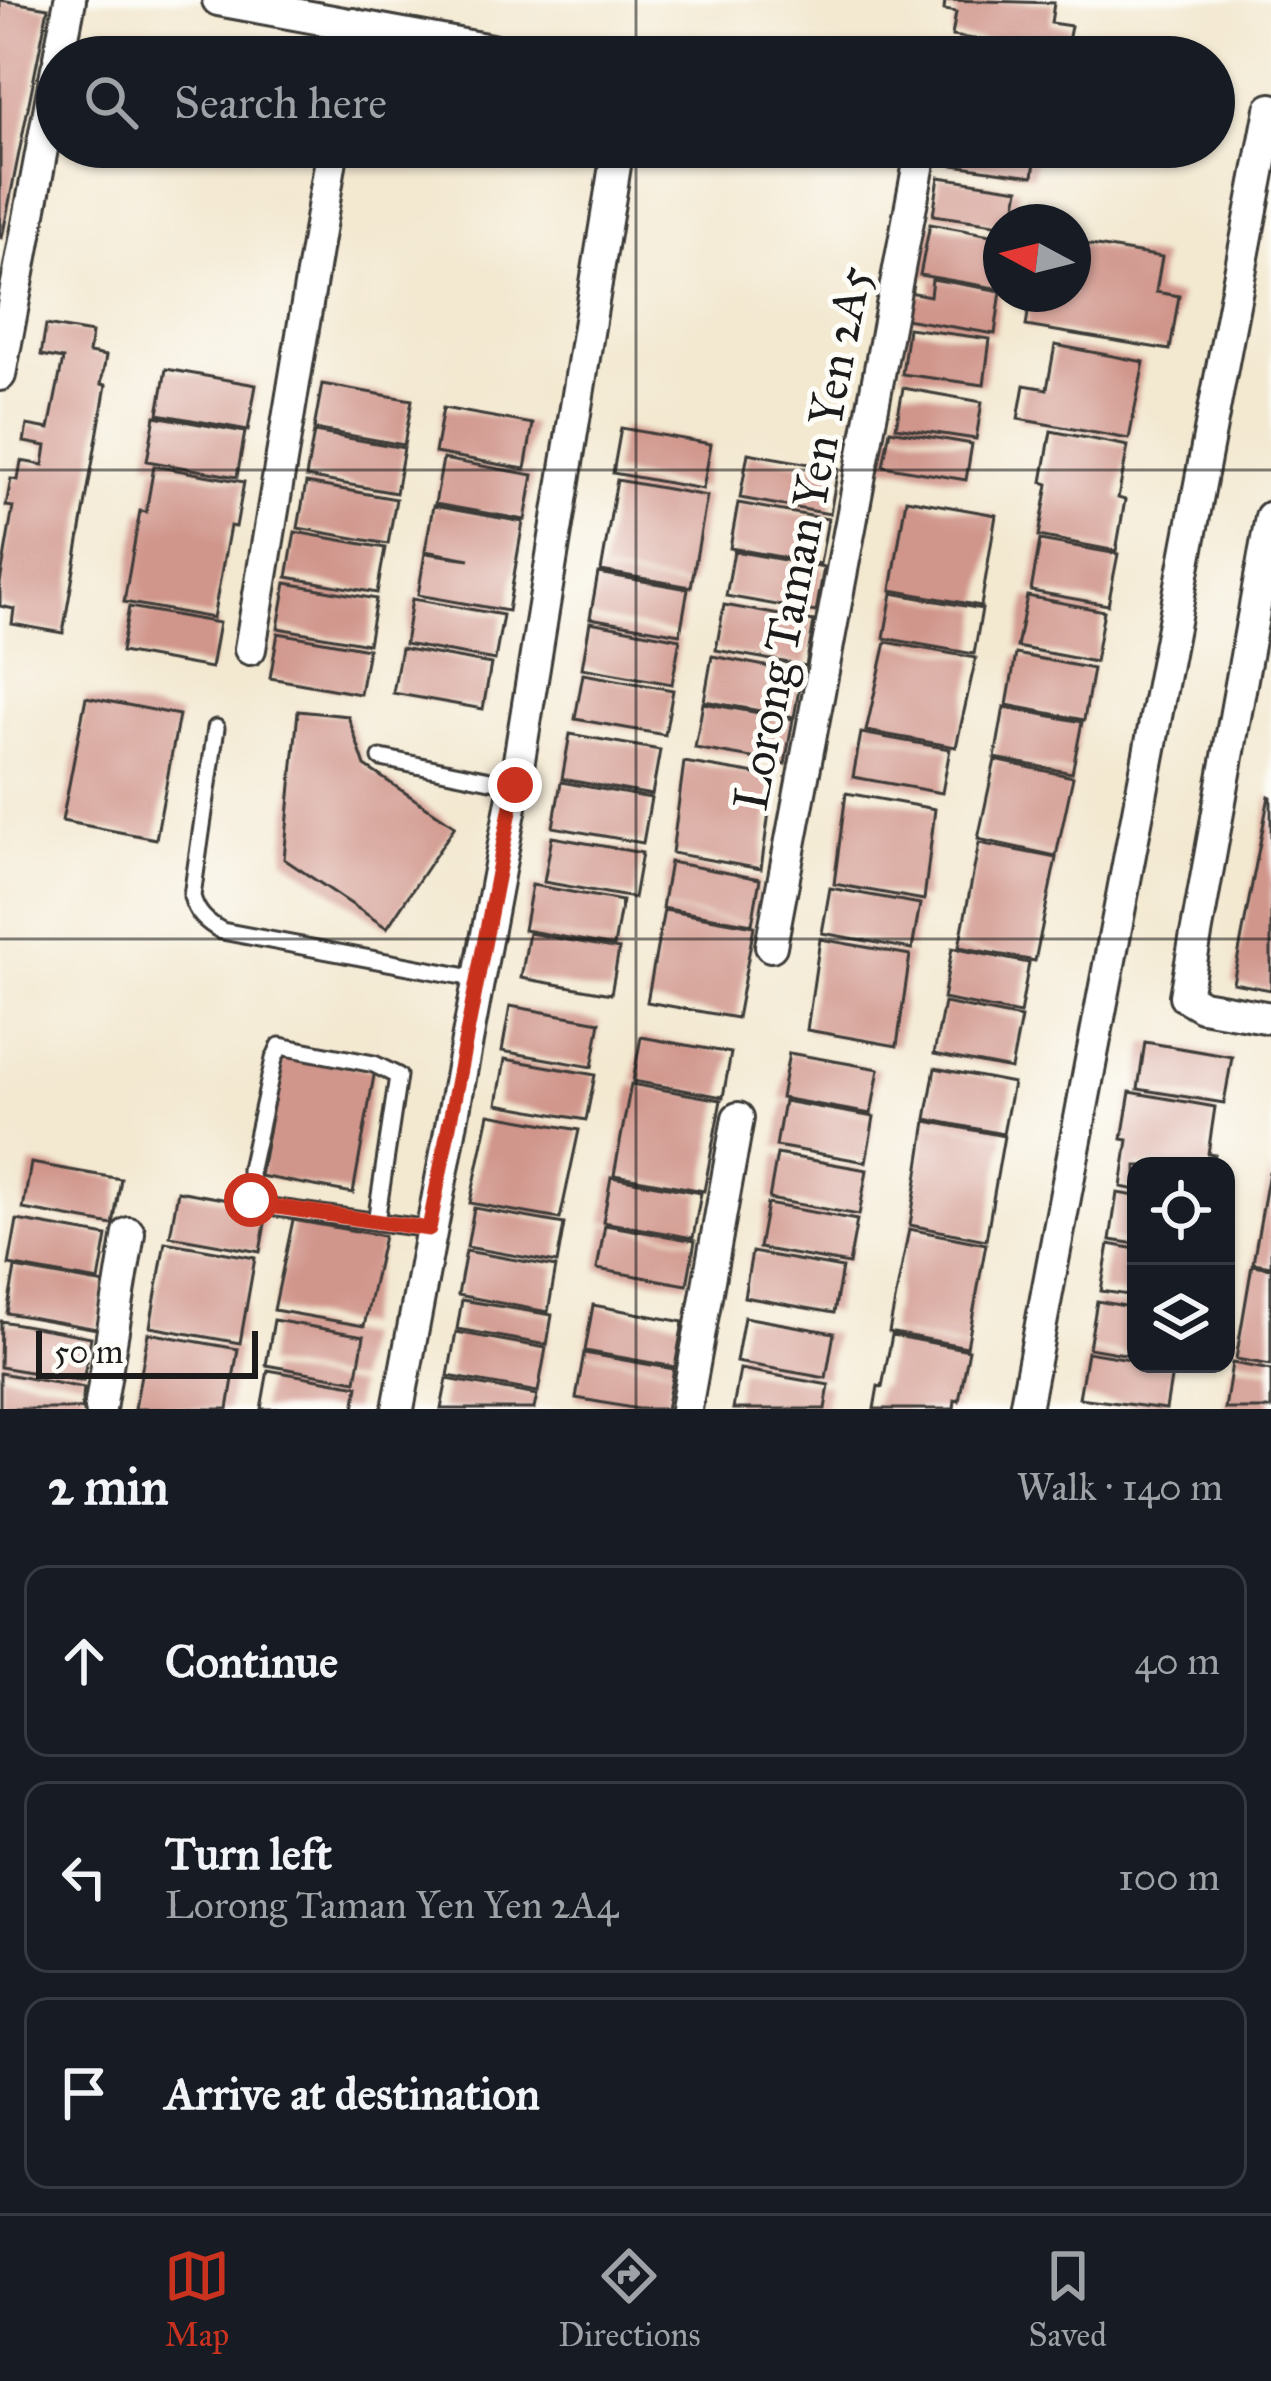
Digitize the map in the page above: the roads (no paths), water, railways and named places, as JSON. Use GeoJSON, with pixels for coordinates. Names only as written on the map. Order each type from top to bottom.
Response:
{"type":"FeatureCollection","features":[{"type":"Feature","properties":{"kind":"street"},"geometry":{"type":"LineString","coordinates":[[63,36],[70,0]]}},
{"type":"Feature","properties":{"kind":"street"},"geometry":{"type":"LineString","coordinates":[[218,0],[417,36]]}},
{"type":"Feature","properties":{"kind":"street"},"geometry":{"type":"LineString","coordinates":[[351,36],[353,24]]}},
{"type":"Feature","properties":{"kind":"street"},"geometry":{"type":"LineString","coordinates":[[1024,1409],[1263,201],[1271,109]]}},
{"type":"Feature","properties":{"kind":"street"},"geometry":{"type":"LineString","coordinates":[[0,375],[38,168]]}},
{"type":"Feature","properties":{"kind":"street"},"geometry":{"type":"LineString","coordinates":[[250,649],[330,168]]}},
{"type":"Feature","properties":{"kind":"street"},"geometry":{"type":"LineString","coordinates":[[398,1409],[515,785],[615,168]]}},
{"type":"Feature","properties":{"kind":"street","name":"Lorong Taman Yen Yen 2A5"},"geometry":{"type":"LineString","coordinates":[[771,946],[918,168]]}},
{"type":"Feature","properties":{"kind":"street"},"geometry":{"type":"LineString","coordinates":[[1271,517],[1185,996],[1202,1006],[1271,1018]]}},
{"type":"Feature","properties":{"kind":"street"},"geometry":{"type":"LineString","coordinates":[[686,1409],[738,1118]]}},
{"type":"Feature","properties":{"kind":"street"},"geometry":{"type":"LineString","coordinates":[[100,1409],[129,1232]]}},
{"type":"Feature","properties":{"kind":"lane"},"geometry":{"type":"LineString","coordinates":[[216,728],[192,896],[208,923],[222,931],[478,979]]}},
{"type":"Feature","properties":{"kind":"lane"},"geometry":{"type":"LineString","coordinates":[[381,758],[515,785]]}},
{"type":"Feature","properties":{"kind":"lane"},"geometry":{"type":"LineString","coordinates":[[376,1222],[398,1076],[374,1064],[280,1046],[250,1169],[251,1200],[256,1204],[376,1222],[429,1229]]}}]}
